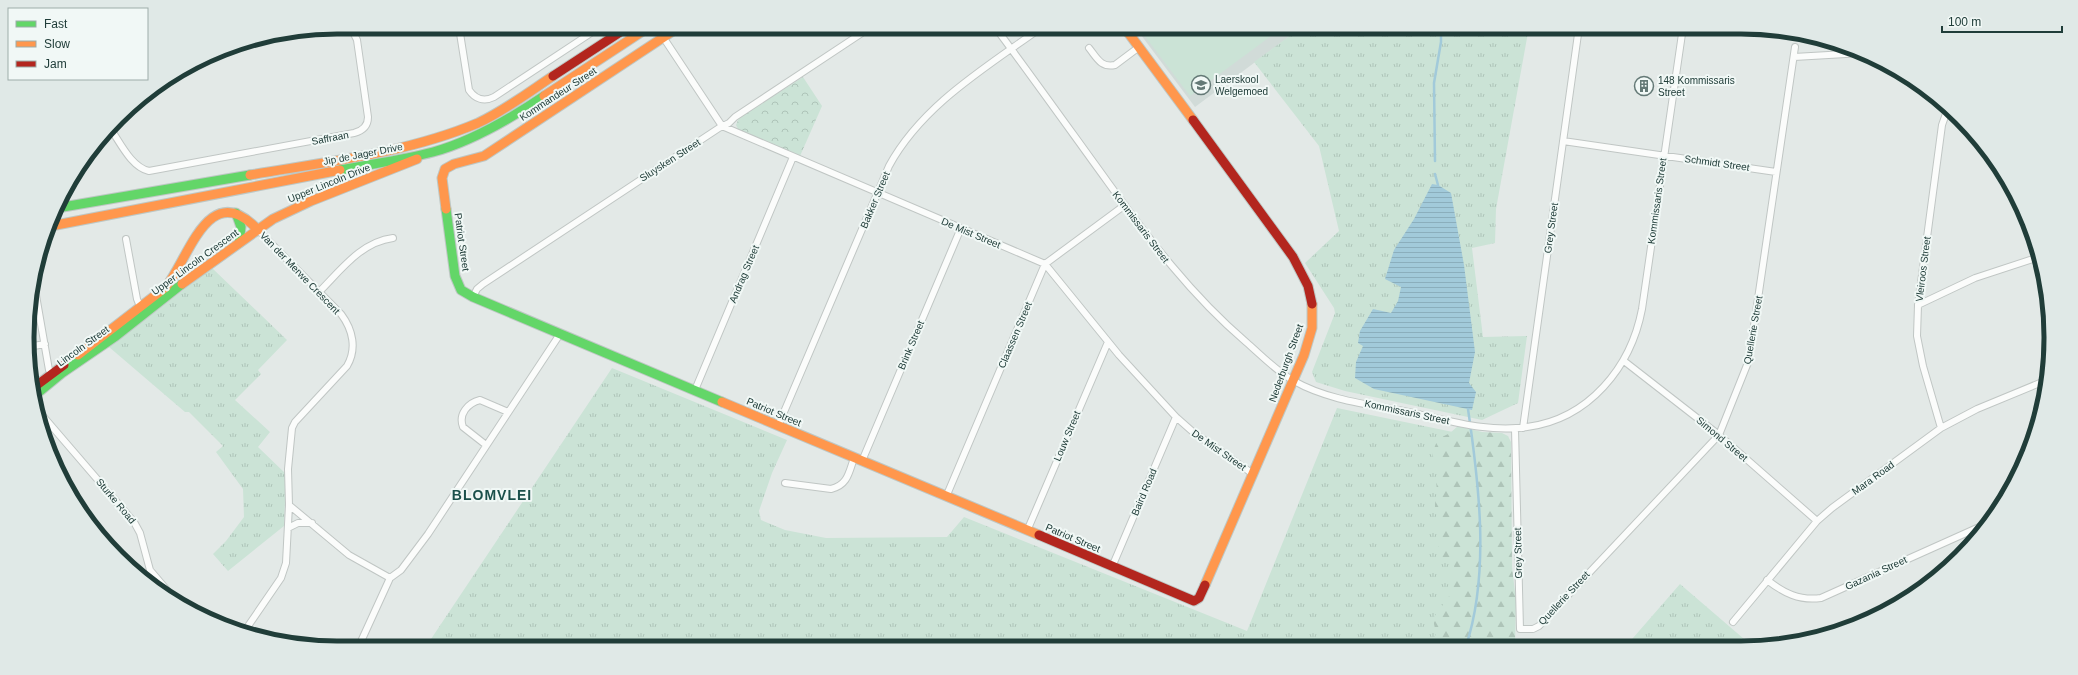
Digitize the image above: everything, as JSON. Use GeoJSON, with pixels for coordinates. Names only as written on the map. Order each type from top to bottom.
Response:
{"type":"FeatureCollection","features":[{"type":"Feature","properties":{"kind":"street","name":"Saffraan"},"geometry":{"type":"LineString","coordinates":[[113,133],[133,161],[141,168],[149,171],[359,132],[367,125],[368,117],[358,40],[354,34]]}},
{"type":"Feature","properties":{"kind":"street"},"geometry":{"type":"LineString","coordinates":[[460,34],[467,85],[474,96],[482,99],[494,97],[589,34]]}},
{"type":"Feature","properties":{"kind":"street","name":"Jip de Jager Drive"},"geometry":{"type":"LineString","coordinates":[[63,207],[364,155],[442,137],[480,122],[617,34]]}},
{"type":"Feature","properties":{"kind":"street","name":"Jip de Jager Drive"},"geometry":{"type":"LineString","coordinates":[[55,225],[432,152],[467,140],[512,117],[638,34]]}},
{"type":"Feature","properties":{"kind":"street","name":"Kommandeur Street"},"geometry":{"type":"LineString","coordinates":[[445,168],[454,163],[473,160],[484,156],[668,34]]}},
{"type":"Feature","properties":{"kind":"street","name":"Sluysken Street"},"geometry":{"type":"LineString","coordinates":[[473,297],[477,289],[483,284],[860,34]]}},
{"type":"Feature","properties":{"kind":"street","name":"Kommissaris Street"},"geometry":{"type":"LineString","coordinates":[[1000,34],[1163,257],[1219,318],[1293,380],[1319,392],[1338,397],[1498,430],[1541,426],[1562,418],[1583,406],[1599,392],[1624,361],[1635,335],[1642,309],[1683,34]]}},
{"type":"Feature","properties":{"kind":"street","name":"Bakker Street"},"geometry":{"type":"LineString","coordinates":[[778,426],[878,193],[899,148],[918,125],[958,88],[1032,34]]}},
{"type":"Feature","properties":{"kind":"street","name":"Nederburgh Street"},"geometry":{"type":"LineString","coordinates":[[1129,34],[1293,257],[1306,280],[1311,296],[1314,316],[1312,327],[1293,380],[1202,592],[1199,598],[1194,601]]}},
{"type":"Feature","properties":{"kind":"street","name":"Grey Street"},"geometry":{"type":"LineString","coordinates":[[1523,428],[1578,34]]}},
{"type":"Feature","properties":{"kind":"street"},"geometry":{"type":"LineString","coordinates":[[663,37],[722,126]]}},
{"type":"Feature","properties":{"kind":"street"},"geometry":{"type":"LineString","coordinates":[[1089,48],[1101,64],[1115,66],[1139,47]]}},
{"type":"Feature","properties":{"kind":"street","name":"Quellerie Street"},"geometry":{"type":"LineString","coordinates":[[1520,629],[1532,629],[1539,626],[1719,435],[1749,360],[1776,172],[1796,47]]}},
{"type":"Feature","properties":{"kind":"street"},"geometry":{"type":"LineString","coordinates":[[1794,57],[1848,54]]}},
{"type":"Feature","properties":{"kind":"street","name":"Vleiroos Street"},"geometry":{"type":"LineString","coordinates":[[1941,428],[1918,347],[1918,305],[1942,125],[1946,114]]}},
{"type":"Feature","properties":{"kind":"street","name":"De Mist Street"},"geometry":{"type":"LineString","coordinates":[[722,126],[1045,264],[1108,342],[1176,417],[1192,432],[1253,474]]}},
{"type":"Feature","properties":{"kind":"street","name":"Schmidt Street"},"geometry":{"type":"LineString","coordinates":[[1563,141],[1776,172]]}},
{"type":"Feature","properties":{"kind":"street","name":"Upper Lincoln Drive"},"geometry":{"type":"LineString","coordinates":[[258,230],[291,210],[432,152]]}},
{"type":"Feature","properties":{"kind":"street","name":"Andrag Street"},"geometry":{"type":"LineString","coordinates":[[695,390],[793,157]]}},
{"type":"Feature","properties":{"kind":"street","name":"Patriot Street"},"geometry":{"type":"LineString","coordinates":[[445,168],[442,178],[456,280],[461,290],[473,297],[1194,601]]}},
{"type":"Feature","properties":{"kind":"street"},"geometry":{"type":"LineString","coordinates":[[1045,264],[1125,205]]}},
{"type":"Feature","properties":{"kind":"street"},"geometry":{"type":"LineString","coordinates":[[236,213],[242,227],[238,243]]}},
{"type":"Feature","properties":{"kind":"street"},"geometry":{"type":"LineString","coordinates":[[126,239],[137,299],[142,310],[171,281],[205,223],[218,214],[236,213],[253,224],[258,230]]}},
{"type":"Feature","properties":{"kind":"street","name":"Brink Street"},"geometry":{"type":"LineString","coordinates":[[785,483],[831,489],[838,487],[846,481],[858,460],[961,228]]}},
{"type":"Feature","properties":{"kind":"street","name":"Upper Lincoln Crescent"},"geometry":{"type":"LineString","coordinates":[[142,310],[258,230]]}},
{"type":"Feature","properties":{"kind":"street","name":"Van der Merwe Crescent"},"geometry":{"type":"LineString","coordinates":[[247,627],[284,572],[289,505],[288,469],[292,428],[295,422],[344,370],[349,362],[352,351],[352,338],[348,325],[341,314],[258,230]]}},
{"type":"Feature","properties":{"kind":"street"},"geometry":{"type":"LineString","coordinates":[[319,292],[364,248],[379,240],[393,238]]}},
{"type":"Feature","properties":{"kind":"street"},"geometry":{"type":"LineString","coordinates":[[1918,305],[1975,278],[2034,259]]}},
{"type":"Feature","properties":{"kind":"street","name":"Claassen Street"},"geometry":{"type":"LineString","coordinates":[[946,497],[1045,264]]}},
{"type":"Feature","properties":{"kind":"street"},"geometry":{"type":"LineString","coordinates":[[37,300],[50,370],[54,376]]}},
{"type":"Feature","properties":{"kind":"street","name":"Lincoln Street"},"geometry":{"type":"LineString","coordinates":[[38,385],[54,376],[142,310]]}},
{"type":"Feature","properties":{"kind":"street"},"geometry":{"type":"LineString","coordinates":[[361,641],[390,578],[401,570],[428,534],[560,334]]}},
{"type":"Feature","properties":{"kind":"street","name":"Louw Street"},"geometry":{"type":"LineString","coordinates":[[1027,530],[1108,342]]}},
{"type":"Feature","properties":{"kind":"street"},"geometry":{"type":"LineString","coordinates":[[34,346],[45,344]]}},
{"type":"Feature","properties":{"kind":"street","name":"Simond Street"},"geometry":{"type":"LineString","coordinates":[[1624,361],[1719,435],[1817,521]]}},
{"type":"Feature","properties":{"kind":"street","name":"Lincoln Street"},"geometry":{"type":"LineString","coordinates":[[39,391],[54,376]]}},
{"type":"Feature","properties":{"kind":"street","name":"Mara Road"},"geometry":{"type":"LineString","coordinates":[[1733,622],[1766,580],[1817,521],[1838,504],[1941,428],[1977,409],[2040,383]]}},
{"type":"Feature","properties":{"kind":"street"},"geometry":{"type":"LineString","coordinates":[[486,445],[463,427],[461,416],[464,411],[468,406],[480,400],[508,412]]}},
{"type":"Feature","properties":{"kind":"street","name":"Baird Road"},"geometry":{"type":"LineString","coordinates":[[1112,567],[1176,417]]}},
{"type":"Feature","properties":{"kind":"street","name":"Sturke Road"},"geometry":{"type":"LineString","coordinates":[[45,418],[134,522],[140,533],[150,570],[165,587]]}},
{"type":"Feature","properties":{"kind":"street","name":"Grey Street"},"geometry":{"type":"LineString","coordinates":[[1515,429],[1520,629]]}},
{"type":"Feature","properties":{"kind":"street"},"geometry":{"type":"LineString","coordinates":[[289,505],[350,555],[390,578]]}},
{"type":"Feature","properties":{"kind":"street"},"geometry":{"type":"LineString","coordinates":[[288,528],[298,523],[312,524]]}},
{"type":"Feature","properties":{"kind":"street","name":"Gazania Street"},"geometry":{"type":"LineString","coordinates":[[1766,580],[1792,596],[1810,599],[1821,598],[1976,528]]}},
{"type":"Feature","properties":{"kind":"shaded area","name":"Laerskool Welgemoed"},"geometry":{"type":"Polygon","coordinates":[[[1140,34],[1293,34],[1195,107],[1140,34]]]}},
{"type":"Feature","properties":{"kind":"green space","name":"Laerskool Welgemoed"},"geometry":{"type":"Polygon","coordinates":[[[1143,34],[1274,34],[1190,96],[1143,34]]]}},
{"type":"Feature","properties":{"kind":"green space"},"geometry":{"type":"Polygon","coordinates":[[[1292,34],[1528,34],[1496,209],[1495,243],[1472,248],[1483,337],[1527,336],[1518,403],[1482,420],[1345,391],[1316,382],[1312,372],[1335,313],[1334,308],[1305,263],[1339,231],[1319,146],[1254,62],[1292,34]]]}},
{"type":"Feature","properties":{"kind":"green space"},"geometry":{"type":"Polygon","coordinates":[[[803,77],[822,106],[800,156],[738,129],[736,125],[739,118],[803,77]]]}},
{"type":"Feature","properties":{"kind":"green space"},"geometry":{"type":"Polygon","coordinates":[[[212,268],[287,340],[258,370],[261,374],[235,400],[270,432],[258,447],[286,474],[284,526],[228,571],[213,554],[226,541],[244,517],[243,489],[216,452],[223,446],[189,412],[185,412],[109,347],[212,268]]]}},
{"type":"Feature","properties":{"kind":"green space"},"geometry":{"type":"Polygon","coordinates":[[[612,368],[787,440],[772,473],[759,511],[761,520],[785,530],[826,538],[947,537],[964,517],[1247,631],[1337,408],[1506,443],[1511,641],[430,641],[612,368]]]}},
{"type":"Feature","properties":{"kind":"green space"},"geometry":{"type":"Polygon","coordinates":[[[1458,426],[1482,432],[1502,433],[1508,436],[1511,442],[1512,567],[1516,601],[1515,641],[1434,641],[1436,633],[1434,617],[1450,595],[1448,581],[1455,568],[1451,562],[1441,563],[1437,558],[1440,526],[1435,510],[1437,491],[1436,481],[1441,469],[1439,462],[1434,459],[1432,453],[1438,439],[1450,433],[1458,426]]]}},
{"type":"Feature","properties":{"kind":"green space"},"geometry":{"type":"Polygon","coordinates":[[[1680,584],[1746,641],[1740,641],[1630,641],[1680,584]]]}},
{"type":"Feature","properties":{"kind":"water"},"geometry":{"type":"Polygon","coordinates":[[[1432,184],[1438,185],[1451,193],[1464,265],[1475,352],[1469,383],[1476,392],[1472,410],[1374,389],[1355,378],[1356,362],[1363,346],[1358,343],[1360,331],[1373,309],[1391,313],[1398,301],[1401,287],[1385,279],[1394,250],[1414,219],[1432,184]]]}},
{"type":"Feature","properties":{"kind":"waterway"},"geometry":{"type":"LineString","coordinates":[[1435,161],[1434,83],[1441,34]]}},
{"type":"Feature","properties":{"kind":"waterway"},"geometry":{"type":"LineString","coordinates":[[1435,174],[1438,185]]}},
{"type":"Feature","properties":{"kind":"waterway"},"geometry":{"type":"LineString","coordinates":[[1467,641],[1478,589],[1480,559],[1479,498],[1468,409]]}},
{"type":"Feature","properties":{"kind":"traffic: fast"},"geometry":{"type":"LineString","coordinates":[[340,170],[433,152],[462,142],[477,136],[518,113],[544,96]]}},
{"type":"Feature","properties":{"kind":"traffic: fast"},"geometry":{"type":"LineString","coordinates":[[63,207],[250,175]]}},
{"type":"Feature","properties":{"kind":"traffic: fast"},"geometry":{"type":"LineString","coordinates":[[446,209],[455,276],[461,290],[473,297],[722,402]]}},
{"type":"Feature","properties":{"kind":"traffic: fast"},"geometry":{"type":"LineString","coordinates":[[236,213],[241,227],[239,243]]}},
{"type":"Feature","properties":{"kind":"traffic: fast"},"geometry":{"type":"LineString","coordinates":[[39,392],[62,373],[116,336],[182,284]]}},
{"type":"Feature","properties":{"kind":"traffic: slow"},"geometry":{"type":"LineString","coordinates":[[544,96],[638,34]]}},
{"type":"Feature","properties":{"kind":"traffic: slow"},"geometry":{"type":"LineString","coordinates":[[446,209],[442,178],[445,169],[454,164],[484,156],[668,34]]}},
{"type":"Feature","properties":{"kind":"traffic: slow"},"geometry":{"type":"LineString","coordinates":[[1129,34],[1193,120]]}},
{"type":"Feature","properties":{"kind":"traffic: slow"},"geometry":{"type":"LineString","coordinates":[[250,175],[337,161],[395,149],[451,133],[478,123],[497,113],[553,76]]}},
{"type":"Feature","properties":{"kind":"traffic: slow"},"geometry":{"type":"LineString","coordinates":[[182,284],[273,219],[311,201],[417,159]]}},
{"type":"Feature","properties":{"kind":"traffic: slow"},"geometry":{"type":"LineString","coordinates":[[55,225],[340,170]]}},
{"type":"Feature","properties":{"kind":"traffic: slow"},"geometry":{"type":"LineString","coordinates":[[78,355],[166,287],[175,274],[192,242],[202,228],[213,217],[226,212],[241,216],[258,230]]}},
{"type":"Feature","properties":{"kind":"traffic: slow"},"geometry":{"type":"LineString","coordinates":[[1205,585],[1304,355],[1312,328],[1312,304]]}},
{"type":"Feature","properties":{"kind":"traffic: slow"},"geometry":{"type":"LineString","coordinates":[[722,402],[1039,535]]}},
{"type":"Feature","properties":{"kind":"traffic: jam"},"geometry":{"type":"LineString","coordinates":[[553,76],[617,34]]}},
{"type":"Feature","properties":{"kind":"traffic: jam"},"geometry":{"type":"LineString","coordinates":[[1193,120],[1293,257],[1308,286],[1312,304]]}},
{"type":"Feature","properties":{"kind":"traffic: jam"},"geometry":{"type":"LineString","coordinates":[[38,384],[64,365]]}},
{"type":"Feature","properties":{"kind":"traffic: jam"},"geometry":{"type":"LineString","coordinates":[[1039,535],[1194,601],[1199,598],[1205,585]]}},
{"type":"Feature","properties":{"kind":"place","name":"Laerskool Welgemoed"},"geometry":{"type":"Point","coordinates":[1201,85]}},
{"type":"Feature","properties":{"kind":"place","name":"148 Kommissaris Street"},"geometry":{"type":"Point","coordinates":[1644,86]}},
{"type":"Feature","properties":{"kind":"district","name":"BLOMVLEI"},"geometry":{"type":"Point","coordinates":[492,495]}}]}
